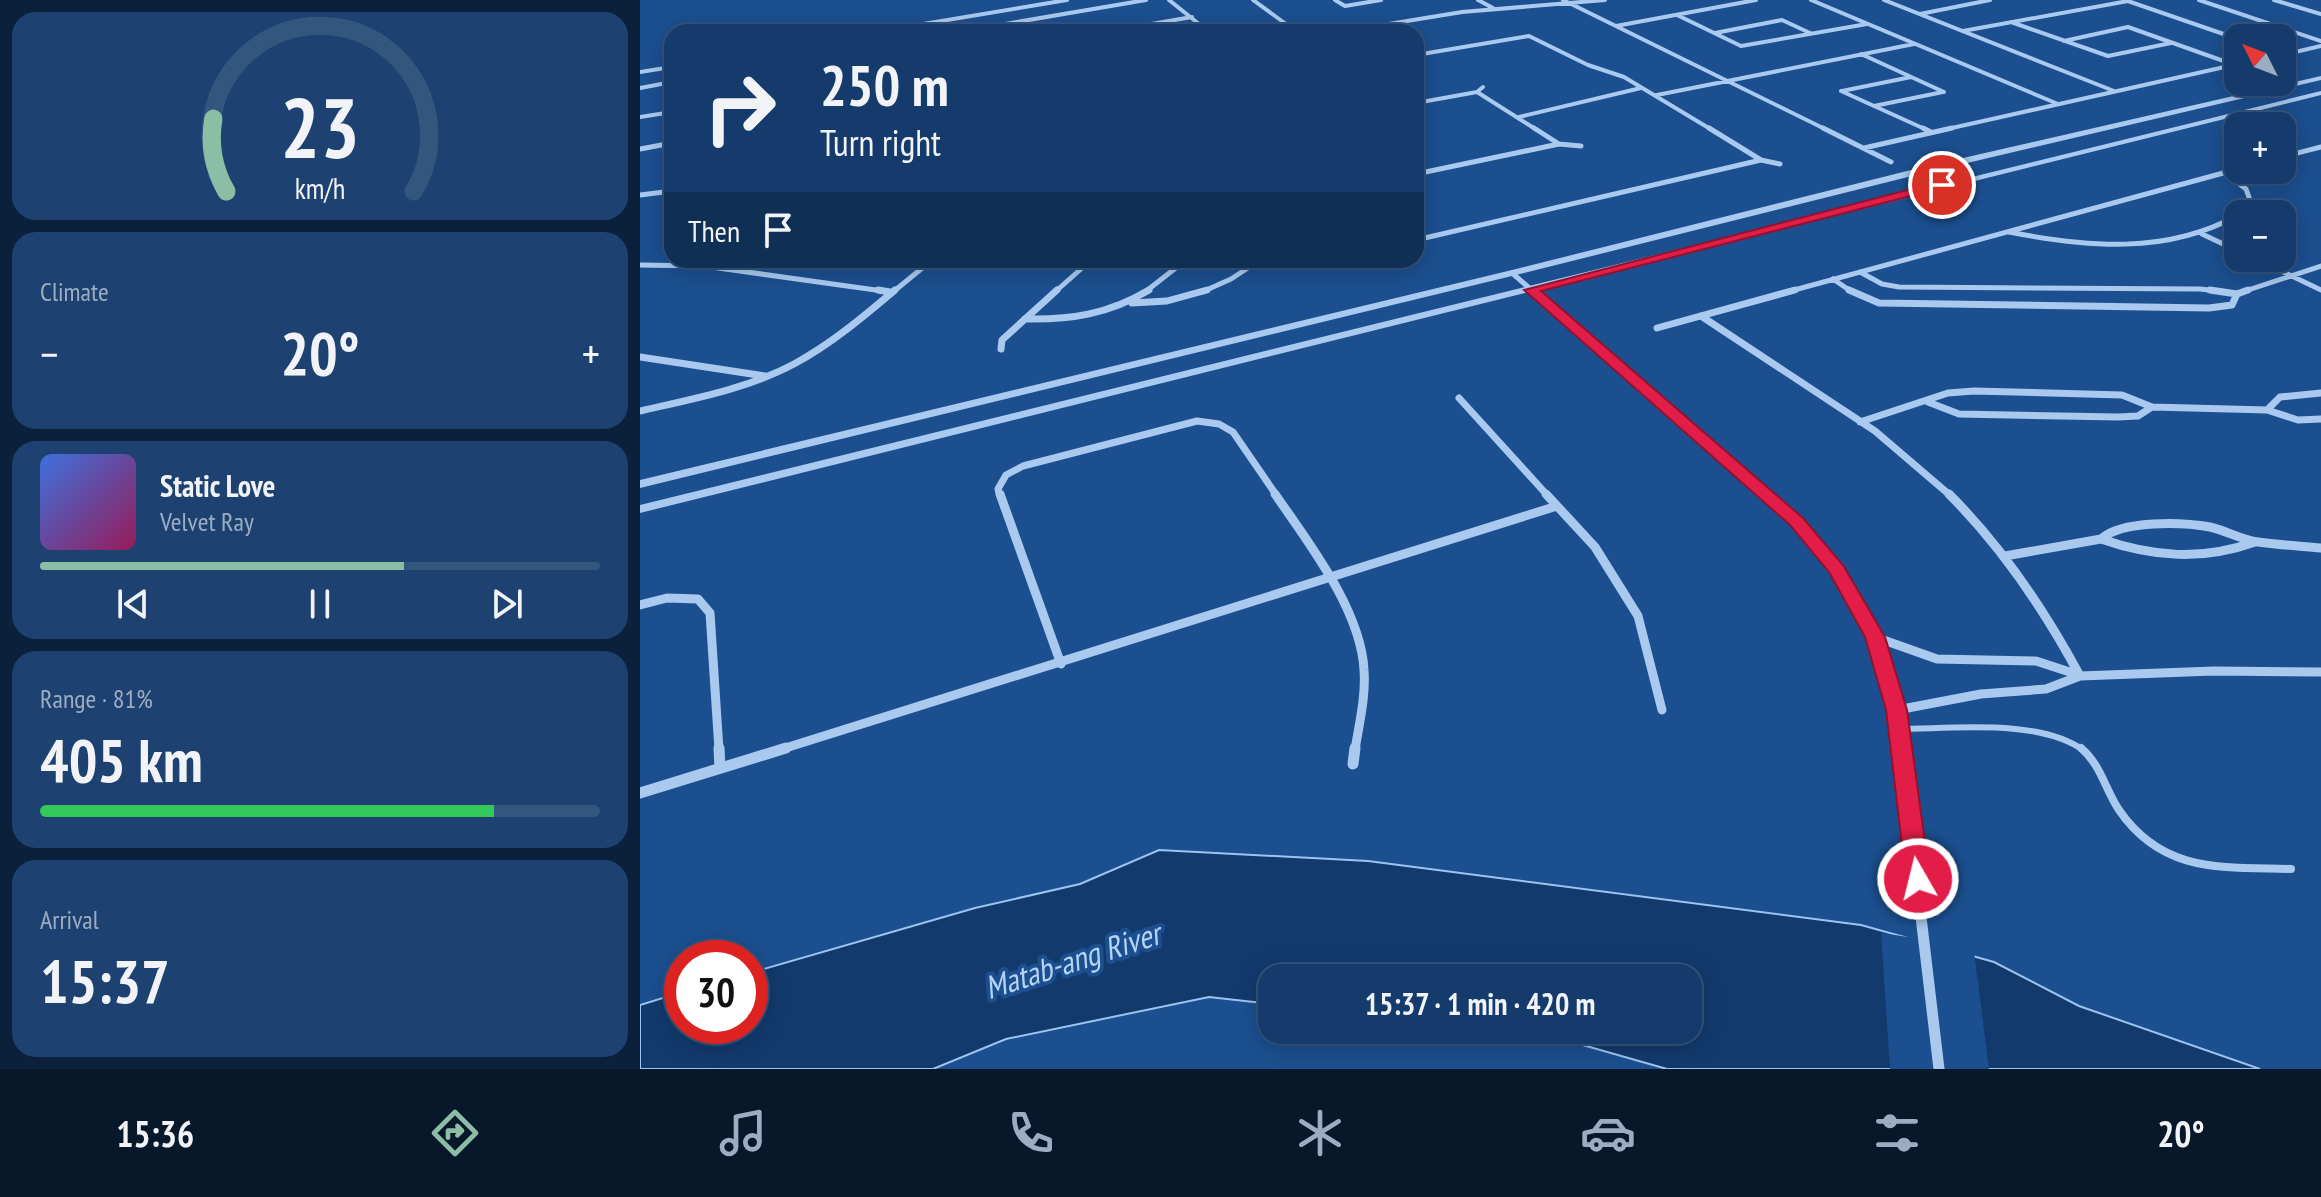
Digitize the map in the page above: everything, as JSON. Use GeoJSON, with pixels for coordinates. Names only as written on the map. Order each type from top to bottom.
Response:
{"type":"FeatureCollection","features":[{"type":"Feature","properties":{"kind":"street"},"geometry":{"type":"LineString","coordinates":[[923,24],[1067,0]]}},
{"type":"Feature","properties":{"kind":"street"},"geometry":{"type":"LineString","coordinates":[[1010,24],[1146,0]]}},
{"type":"Feature","properties":{"kind":"street"},"geometry":{"type":"LineString","coordinates":[[1169,0],[1200,24]]}},
{"type":"Feature","properties":{"kind":"street"},"geometry":{"type":"LineString","coordinates":[[1253,0],[1286,24]]}},
{"type":"Feature","properties":{"kind":"street"},"geometry":{"type":"LineString","coordinates":[[1335,0],[1345,6],[1381,0]]}},
{"type":"Feature","properties":{"kind":"street"},"geometry":{"type":"LineString","coordinates":[[1478,0],[1494,9]]}},
{"type":"Feature","properties":{"kind":"street"},"geometry":{"type":"LineString","coordinates":[[1563,0],[1891,162]]}},
{"type":"Feature","properties":{"kind":"street"},"geometry":{"type":"LineString","coordinates":[[1394,24],[1494,9],[1605,0]]}},
{"type":"Feature","properties":{"kind":"street"},"geometry":{"type":"LineString","coordinates":[[1615,27],[1756,0]]}},
{"type":"Feature","properties":{"kind":"street"},"geometry":{"type":"LineString","coordinates":[[1811,0],[2059,105]]}},
{"type":"Feature","properties":{"kind":"street"},"geometry":{"type":"LineString","coordinates":[[1884,0],[2116,92]]}},
{"type":"Feature","properties":{"kind":"street"},"geometry":{"type":"LineString","coordinates":[[1958,0],[1969,4]]}},
{"type":"Feature","properties":{"kind":"street"},"geometry":{"type":"LineString","coordinates":[[1919,14],[1990,0]]}},
{"type":"Feature","properties":{"kind":"street"},"geometry":{"type":"LineString","coordinates":[[2199,0],[2321,43]]}},
{"type":"Feature","properties":{"kind":"street"},"geometry":{"type":"LineString","coordinates":[[2274,0],[2321,12]]}},
{"type":"Feature","properties":{"kind":"street"},"geometry":{"type":"LineString","coordinates":[[1963,31],[2126,1],[2224,34]]}},
{"type":"Feature","properties":{"kind":"street"},"geometry":{"type":"LineString","coordinates":[[1677,15],[1741,46],[1867,24]]}},
{"type":"Feature","properties":{"kind":"street"},"geometry":{"type":"LineString","coordinates":[[1151,24],[1192,17]]}},
{"type":"Feature","properties":{"kind":"street"},"geometry":{"type":"LineString","coordinates":[[1715,33],[1782,20],[1810,33]]}},
{"type":"Feature","properties":{"kind":"street"},"geometry":{"type":"LineString","coordinates":[[2011,22],[2108,56],[2172,43]]}},
{"type":"Feature","properties":{"kind":"street"},"geometry":{"type":"LineString","coordinates":[[2064,41],[2128,27],[2224,60]]}},
{"type":"Feature","properties":{"kind":"street"},"geometry":{"type":"LineString","coordinates":[[1424,54],[1529,36],[1656,95],[1761,160],[1780,164]]}},
{"type":"Feature","properties":{"kind":"street"},"geometry":{"type":"LineString","coordinates":[[2296,51],[2321,43]]}},
{"type":"Feature","properties":{"kind":"street"},"geometry":{"type":"LineString","coordinates":[[1656,95],[1915,44]]}},
{"type":"Feature","properties":{"kind":"street"},"geometry":{"type":"LineString","coordinates":[[1860,54],[1944,92],[1874,106]]}},
{"type":"Feature","properties":{"kind":"street"},"geometry":{"type":"LineString","coordinates":[[1864,148],[2224,67]]}},
{"type":"Feature","properties":{"kind":"street"},"geometry":{"type":"LineString","coordinates":[[640,72],[664,68]]}},
{"type":"Feature","properties":{"kind":"street"},"geometry":{"type":"LineString","coordinates":[[1912,77],[1841,91],[1932,133]]}},
{"type":"Feature","properties":{"kind":"street"},"geometry":{"type":"LineString","coordinates":[[640,484],[1915,172],[2321,78]]}},
{"type":"Feature","properties":{"kind":"street"},"geometry":{"type":"LineString","coordinates":[[640,88],[664,84]]}},
{"type":"Feature","properties":{"kind":"street"},"geometry":{"type":"LineString","coordinates":[[1424,102],[1477,92],[1483,87]]}},
{"type":"Feature","properties":{"kind":"street"},"geometry":{"type":"LineString","coordinates":[[1519,117],[1641,88]]}},
{"type":"Feature","properties":{"kind":"street"},"geometry":{"type":"LineString","coordinates":[[1477,92],[1559,144]]}},
{"type":"Feature","properties":{"kind":"street"},"geometry":{"type":"LineString","coordinates":[[640,509],[2321,93]]}},
{"type":"Feature","properties":{"kind":"street"},"geometry":{"type":"LineString","coordinates":[[640,117],[664,113]]}},
{"type":"Feature","properties":{"kind":"street"},"geometry":{"type":"LineString","coordinates":[[640,149],[664,144]]}},
{"type":"Feature","properties":{"kind":"street"},"geometry":{"type":"LineString","coordinates":[[1424,172],[1559,144],[1581,146]]}},
{"type":"Feature","properties":{"kind":"street"},"geometry":{"type":"LineString","coordinates":[[2296,153],[2321,147]]}},
{"type":"Feature","properties":{"kind":"street"},"geometry":{"type":"LineString","coordinates":[[1424,238],[1761,160]]}},
{"type":"Feature","properties":{"kind":"street"},"geometry":{"type":"LineString","coordinates":[[1657,328],[2224,173]]}},
{"type":"Feature","properties":{"kind":"street"},"geometry":{"type":"LineString","coordinates":[[640,195],[664,192]]}},
{"type":"Feature","properties":{"kind":"street"},"geometry":{"type":"LineString","coordinates":[[2008,231],[2056,241],[2115,244],[2202,234],[2224,222]]}},
{"type":"Feature","properties":{"kind":"street"},"geometry":{"type":"LineString","coordinates":[[2202,234],[2224,244]]}},
{"type":"Feature","properties":{"kind":"street"},"geometry":{"type":"LineString","coordinates":[[640,265],[664,265]]}},
{"type":"Feature","properties":{"kind":"street"},"geometry":{"type":"LineString","coordinates":[[1860,272],[1882,284],[1899,287],[2200,289],[2237,294],[2321,266]]}},
{"type":"Feature","properties":{"kind":"street"},"geometry":{"type":"LineString","coordinates":[[718,268],[890,292]]}},
{"type":"Feature","properties":{"kind":"street"},"geometry":{"type":"LineString","coordinates":[[640,411],[710,395],[766,376],[818,350],[922,268]]}},
{"type":"Feature","properties":{"kind":"street"},"geometry":{"type":"LineString","coordinates":[[1001,349],[1002,340],[1082,268]]}},
{"type":"Feature","properties":{"kind":"street"},"geometry":{"type":"LineString","coordinates":[[1025,319],[1052,320],[1110,310],[1131,303],[1157,288],[1178,268]]}},
{"type":"Feature","properties":{"kind":"street"},"geometry":{"type":"LineString","coordinates":[[1131,303],[1148,304],[1208,291],[1231,282],[1249,268]]}},
{"type":"Feature","properties":{"kind":"street"},"geometry":{"type":"LineString","coordinates":[[2284,272],[2321,290]]}},
{"type":"Feature","properties":{"kind":"street"},"geometry":{"type":"LineString","coordinates":[[1512,273],[1796,521],[1836,569],[1875,637],[1897,710],[1939,1069]]}},
{"type":"Feature","properties":{"kind":"street"},"geometry":{"type":"LineString","coordinates":[[1833,279],[1856,295],[1879,303],[2209,308],[2232,305],[2237,294]]}},
{"type":"Feature","properties":{"kind":"street"},"geometry":{"type":"LineString","coordinates":[[1701,316],[1860,422],[1964,508],[2029,588],[2080,676]]}},
{"type":"Feature","properties":{"kind":"street"},"geometry":{"type":"LineString","coordinates":[[640,357],[766,376]]}},
{"type":"Feature","properties":{"kind":"street"},"geometry":{"type":"LineString","coordinates":[[1860,422],[1948,393],[1974,391],[2122,395],[2152,407],[2267,410],[2298,420],[2321,419]]}},
{"type":"Feature","properties":{"kind":"street"},"geometry":{"type":"LineString","coordinates":[[2267,410],[2280,397],[2321,393]]}},
{"type":"Feature","properties":{"kind":"street"},"geometry":{"type":"LineString","coordinates":[[1459,398],[1595,547],[1638,616],[1662,710]]}},
{"type":"Feature","properties":{"kind":"street"},"geometry":{"type":"LineString","coordinates":[[1928,402],[1959,414],[2128,416],[2147,412],[2152,407]]}},
{"type":"Feature","properties":{"kind":"street"},"geometry":{"type":"LineString","coordinates":[[1061,664],[998,489],[1006,475],[1023,466],[1197,421],[1219,424],[1233,432],[1329,579],[1356,632],[1364,669],[1353,764]]}},
{"type":"Feature","properties":{"kind":"street"},"geometry":{"type":"LineString","coordinates":[[640,793],[1061,664],[1557,506]]}},
{"type":"Feature","properties":{"kind":"street"},"geometry":{"type":"LineString","coordinates":[[2101,539],[2111,530],[2123,526],[2209,527],[2255,542],[2321,548]]}},
{"type":"Feature","properties":{"kind":"street"},"geometry":{"type":"LineString","coordinates":[[2005,556],[2101,539],[2151,555],[2217,555],[2255,542]]}},
{"type":"Feature","properties":{"kind":"street"},"geometry":{"type":"LineString","coordinates":[[640,605],[667,598],[698,599],[710,613],[720,768]]}},
{"type":"Feature","properties":{"kind":"street"},"geometry":{"type":"LineString","coordinates":[[1875,637],[1937,659],[2036,661],[2080,676]]}},
{"type":"Feature","properties":{"kind":"street"},"geometry":{"type":"LineString","coordinates":[[1897,710],[1981,694],[2046,689],[2080,676],[2214,671],[2321,672]]}},
{"type":"Feature","properties":{"kind":"lane"},"geometry":{"type":"LineString","coordinates":[[1898,729],[2025,732],[2065,739],[2093,756],[2117,807],[2135,828],[2189,864],[2291,869]]}},
{"type":"Feature","properties":{"kind":"water","name":"Matab-ang River"},"geometry":{"type":"Polygon","coordinates":[[[1159,850],[1368,861],[1861,925],[1994,962],[2079,1006],[2260,1069],[1667,1069],[1579,1044],[1702,1044],[1702,964],[1258,964],[1258,1002],[1209,997],[1006,1039],[933,1069],[640,1069],[640,1005],[664,998],[664,1044],[768,1044],[768,968],[975,908],[1080,884],[1159,850]]]}},
{"type":"Feature","properties":{"kind":"pier"},"geometry":{"type":"Polygon","coordinates":[[[1881,933],[1929,940],[1974,952],[1989,1069],[1890,1069],[1881,933]]]}},
{"type":"Feature","properties":{"kind":"route"},"geometry":{"type":"LineString","coordinates":[[1918,879],[1897,710],[1875,637],[1836,569],[1796,521],[1531,290],[1942,185]]}}]}
